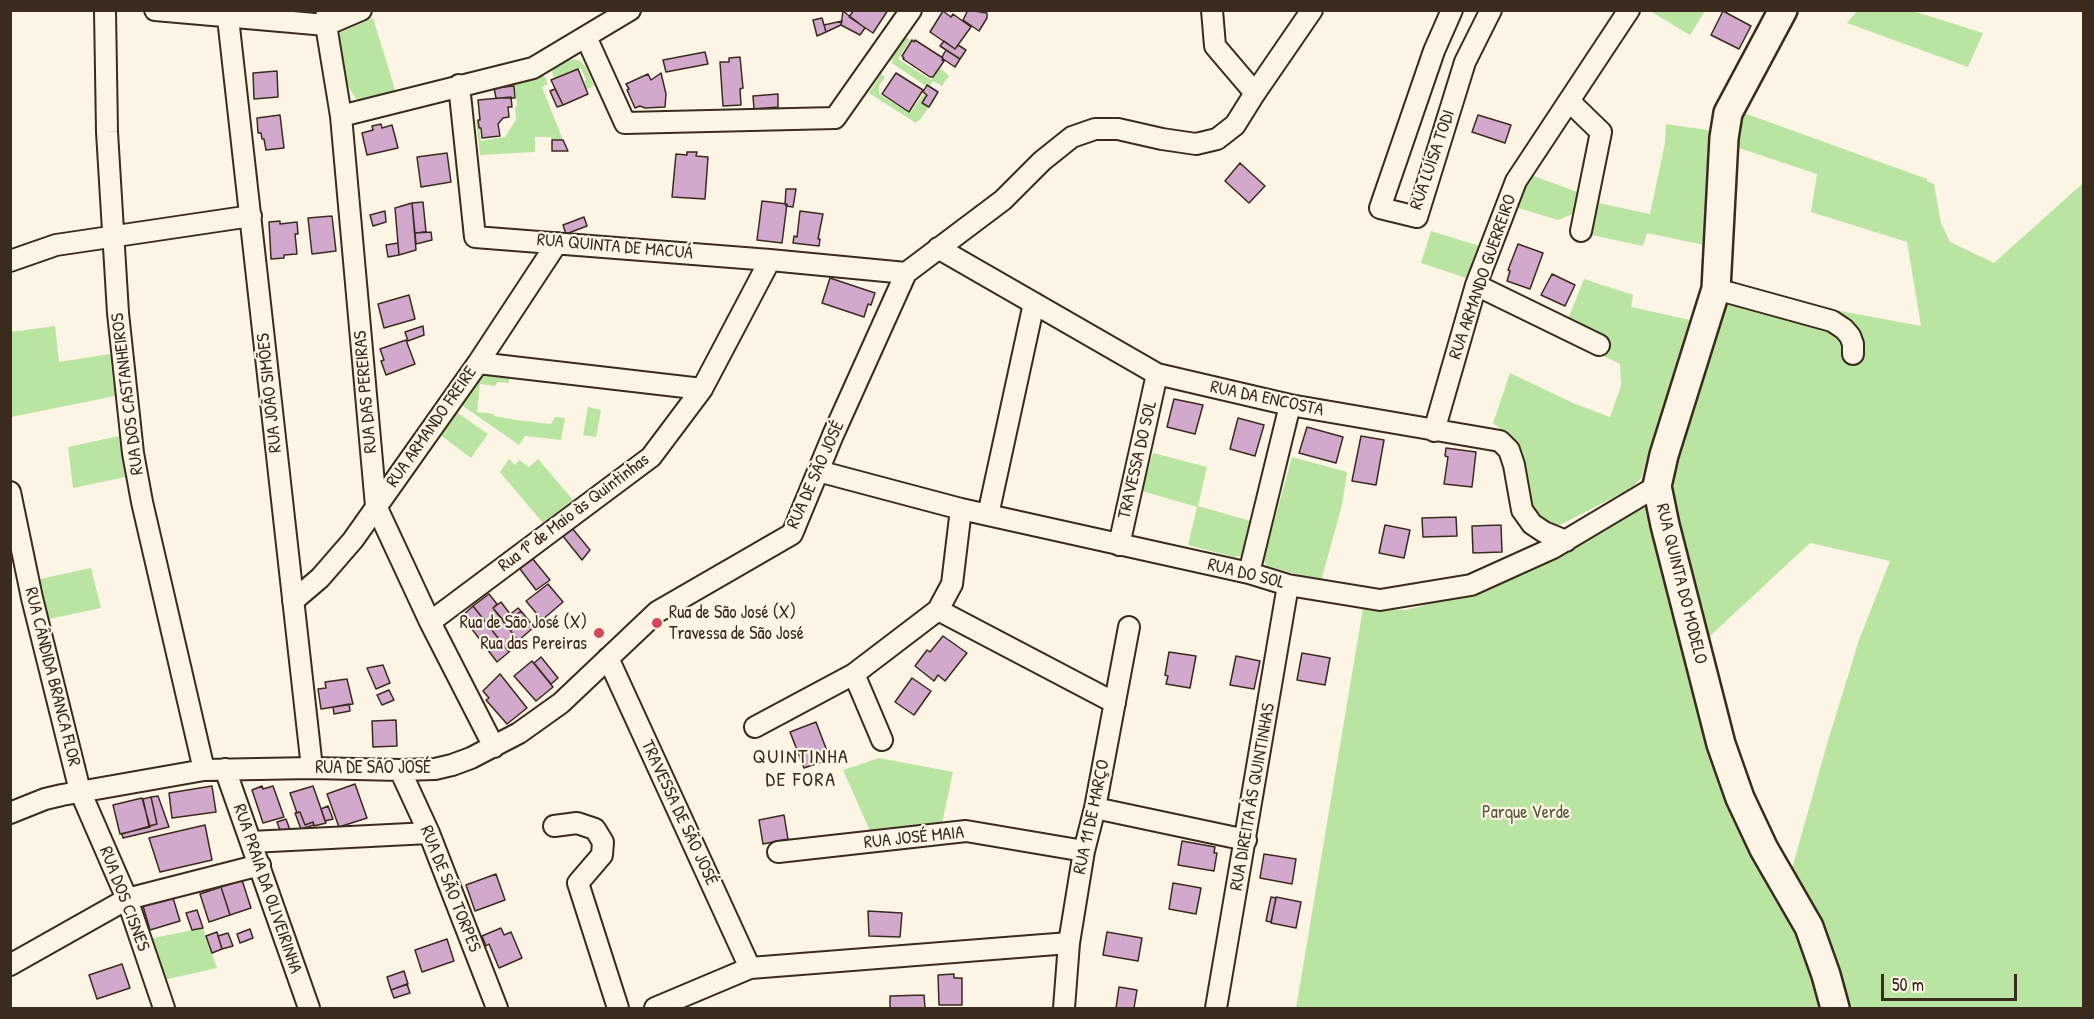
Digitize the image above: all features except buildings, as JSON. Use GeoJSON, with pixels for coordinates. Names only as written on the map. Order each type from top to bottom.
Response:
{"type":"FeatureCollection","features":[{"type":"Feature","properties":{"kind":"street","name":"RUA DOS CASTANHEIROS"},"geometry":{"type":"LineString","coordinates":[[105,10],[107,132],[118,313],[133,453],[142,502],[204,770]]}},
{"type":"Feature","properties":{"kind":"street"},"geometry":{"type":"LineString","coordinates":[[155,10],[228,18],[327,18],[361,10]]}},
{"type":"Feature","properties":{"kind":"street"},"geometry":{"type":"LineString","coordinates":[[341,116],[533,68],[630,10]]}},
{"type":"Feature","properties":{"kind":"street"},"geometry":{"type":"LineString","coordinates":[[586,37],[625,123],[835,118],[910,10]]}},
{"type":"Feature","properties":{"kind":"street"},"geometry":{"type":"LineString","coordinates":[[1212,10],[1215,46],[1255,93]]}},
{"type":"Feature","properties":{"kind":"street","name":"RUA DE SÃO JOSÉ"},"geometry":{"type":"LineString","coordinates":[[10,813],[45,800],[80,791],[204,770],[435,769],[452,765],[494,747],[542,718],[657,612],[792,534],[906,273],[1002,200],[1042,161],[1072,137],[1095,129],[1119,129],[1196,144],[1217,139],[1235,125],[1312,10]]}},
{"type":"Feature","properties":{"kind":"street","name":"RUA LUÍSA TODI"},"geometry":{"type":"LineString","coordinates":[[1452,10],[1434,51],[1380,208],[1417,217],[1465,62],[1491,10]]}},
{"type":"Feature","properties":{"kind":"street","name":"RUA ARMANDO GUERREIRO"},"geometry":{"type":"LineString","coordinates":[[1434,431],[1476,285],[1516,181],[1629,10]]}},
{"type":"Feature","properties":{"kind":"street","name":"RUA QUINTA DO MODELO"},"geometry":{"type":"LineString","coordinates":[[1783,10],[1728,113],[1724,138],[1716,289],[1664,454],[1657,486],[1720,744],[1754,828],[1809,927],[1835,1008]]}},
{"type":"Feature","properties":{"kind":"street","name":"RUA JOÃO SIMÕES"},"geometry":{"type":"LineString","coordinates":[[228,18],[312,768]]}},
{"type":"Feature","properties":{"kind":"street","name":"RUA DAS PEREIRAS"},"geometry":{"type":"LineString","coordinates":[[327,18],[341,116],[376,506],[430,622],[494,747]]}},
{"type":"Feature","properties":{"kind":"street","name":"RUA QUINTA DE MACUÁ"},"geometry":{"type":"LineString","coordinates":[[459,86],[476,237],[906,273]]}},
{"type":"Feature","properties":{"kind":"street"},"geometry":{"type":"LineString","coordinates":[[1569,101],[1601,132],[1581,231]]}},
{"type":"Feature","properties":{"kind":"street"},"geometry":{"type":"LineString","coordinates":[[10,261],[56,245],[251,216]]}},
{"type":"Feature","properties":{"kind":"street","name":"RUA ARMANDO FREIRE"},"geometry":{"type":"LineString","coordinates":[[293,601],[321,578],[353,540],[478,363],[557,243]]}},
{"type":"Feature","properties":{"kind":"street","name":"RUA DA ENCOSTA"},"geometry":{"type":"LineString","coordinates":[[938,248],[1157,374],[1290,405],[1500,441],[1509,450],[1514,465],[1522,510],[1532,524],[1566,541]]}},
{"type":"Feature","properties":{"kind":"street","name":"Rua 1º de Maio às Quintinhas"},"geometry":{"type":"LineString","coordinates":[[430,622],[651,457],[702,389],[770,260]]}},
{"type":"Feature","properties":{"kind":"street"},"geometry":{"type":"LineString","coordinates":[[1476,285],[1599,345]]}},
{"type":"Feature","properties":{"kind":"street"},"geometry":{"type":"LineString","coordinates":[[1716,289],[1832,321],[1850,336],[1854,354]]}},
{"type":"Feature","properties":{"kind":"street"},"geometry":{"type":"LineString","coordinates":[[988,515],[1034,303]]}},
{"type":"Feature","properties":{"kind":"street"},"geometry":{"type":"LineString","coordinates":[[478,363],[702,389]]}},
{"type":"Feature","properties":{"kind":"street","name":"TRAVESSA DO SOL"},"geometry":{"type":"LineString","coordinates":[[1119,545],[1157,374]]}},
{"type":"Feature","properties":{"kind":"street"},"geometry":{"type":"LineString","coordinates":[[1249,573],[1290,405]]}},
{"type":"Feature","properties":{"kind":"street","name":"RUA DO SOL"},"geometry":{"type":"LineString","coordinates":[[818,471],[962,509],[1249,573],[1288,585],[1380,600],[1471,585],[1566,541],[1657,486]]}},
{"type":"Feature","properties":{"kind":"street","name":"RUA CÂNDIDA BRANCA FLOR"},"geometry":{"type":"LineString","coordinates":[[10,492],[32,598],[80,791]]}},
{"type":"Feature","properties":{"kind":"street"},"geometry":{"type":"LineString","coordinates":[[755,727],[854,674],[938,610],[952,584],[962,509]]}},
{"type":"Feature","properties":{"kind":"street","name":"RUA DIREITA ÀS QUINTINHAS"},"geometry":{"type":"LineString","coordinates":[[1216,1008],[1288,585]]}},
{"type":"Feature","properties":{"kind":"street"},"geometry":{"type":"LineString","coordinates":[[938,610],[1115,703]]}},
{"type":"Feature","properties":{"kind":"street","name":"RUA 11 DE MARÇO"},"geometry":{"type":"LineString","coordinates":[[1064,1008],[1069,943],[1084,851],[1095,808],[1129,627]]}},
{"type":"Feature","properties":{"kind":"street","name":"TRAVESSA DE SÃO JOSÉ"},"geometry":{"type":"LineString","coordinates":[[608,658],[750,968]]}},
{"type":"Feature","properties":{"kind":"street"},"geometry":{"type":"LineString","coordinates":[[854,674],[882,740]]}},
{"type":"Feature","properties":{"kind":"street","name":"RUA PRAIA DA OLIVEIRINHA"},"geometry":{"type":"LineString","coordinates":[[225,769],[309,1008]]}},
{"type":"Feature","properties":{"kind":"street","name":"RUA DE SÃO TORPES"},"geometry":{"type":"LineString","coordinates":[[400,770],[429,833],[497,1008]]}},
{"type":"Feature","properties":{"kind":"street","name":"RUA DOS CISNES"},"geometry":{"type":"LineString","coordinates":[[80,791],[127,899],[164,1008]]}},
{"type":"Feature","properties":{"kind":"street"},"geometry":{"type":"LineString","coordinates":[[1095,808],[1246,840]]}},
{"type":"Feature","properties":{"kind":"street"},"geometry":{"type":"LineString","coordinates":[[554,826],[577,823],[595,829],[603,842],[602,855],[578,883],[618,1008]]}},
{"type":"Feature","properties":{"kind":"street","name":"RUA JOSÉ MAIA"},"geometry":{"type":"LineString","coordinates":[[778,852],[966,831],[1084,851]]}},
{"type":"Feature","properties":{"kind":"street"},"geometry":{"type":"LineString","coordinates":[[251,842],[429,833]]}},
{"type":"Feature","properties":{"kind":"street"},"geometry":{"type":"LineString","coordinates":[[10,965],[127,899],[260,865]]}},
{"type":"Feature","properties":{"kind":"street"},"geometry":{"type":"LineString","coordinates":[[655,1008],[750,968],[1069,943]]}},
{"type":"Feature","properties":{"kind":"green space"},"geometry":{"type":"Polygon","coordinates":[[[1650,11],[1705,11],[1690,35],[1650,11]]]}},
{"type":"Feature","properties":{"kind":"green space"},"geometry":{"type":"Polygon","coordinates":[[[1857,11],[1913,11],[1983,33],[1968,67],[1847,23],[1857,11]]]}},
{"type":"Feature","properties":{"kind":"green space"},"geometry":{"type":"Polygon","coordinates":[[[373,18],[396,93],[362,102],[356,99],[348,86],[339,33],[373,18]]]}},
{"type":"Feature","properties":{"kind":"green space"},"geometry":{"type":"Polygon","coordinates":[[[905,37],[910,40],[898,59],[931,80],[940,68],[949,76],[942,86],[933,81],[930,86],[926,86],[889,61],[894,62],[891,59],[905,37]]]}},
{"type":"Feature","properties":{"kind":"green space"},"geometry":{"type":"Polygon","coordinates":[[[573,59],[585,66],[594,86],[587,89],[581,68],[554,78],[550,67],[573,59]]]}},
{"type":"Feature","properties":{"kind":"green space"},"geometry":{"type":"Polygon","coordinates":[[[542,71],[548,84],[542,87],[563,140],[535,137],[535,152],[480,155],[476,120],[478,120],[481,141],[505,137],[516,120],[515,85],[496,87],[542,71]]]}},
{"type":"Feature","properties":{"kind":"green space"},"geometry":{"type":"Polygon","coordinates":[[[881,74],[885,77],[879,86],[879,94],[910,113],[924,93],[927,95],[923,103],[929,107],[919,121],[916,123],[869,93],[881,74]]]}},
{"type":"Feature","properties":{"kind":"green space"},"geometry":{"type":"Polygon","coordinates":[[[1741,112],[1927,179],[1934,184],[1941,223],[1950,242],[1994,263],[2083,183],[2083,1008],[1844,1008],[1789,879],[1859,640],[1890,561],[1810,543],[1709,637],[1671,486],[1679,445],[1728,290],[1921,326],[1907,242],[1811,212],[1817,174],[1736,147],[1741,112]]]}},
{"type":"Feature","properties":{"kind":"green space"},"geometry":{"type":"Polygon","coordinates":[[[1666,124],[1714,131],[1704,245],[1647,233],[1643,246],[1587,234],[1594,202],[1650,214],[1665,143],[1666,124]]]}},
{"type":"Feature","properties":{"kind":"green space"},"geometry":{"type":"Polygon","coordinates":[[[1531,175],[1580,193],[1575,213],[1558,220],[1518,208],[1531,175]]]}},
{"type":"Feature","properties":{"kind":"green space"},"geometry":{"type":"Polygon","coordinates":[[[1431,231],[1480,246],[1469,279],[1421,263],[1431,231]]]}},
{"type":"Feature","properties":{"kind":"green space"},"geometry":{"type":"Polygon","coordinates":[[[1584,279],[1633,295],[1631,307],[1690,320],[1641,478],[1632,488],[1560,525],[1545,525],[1532,508],[1526,469],[1519,450],[1510,436],[1493,423],[1510,373],[1573,403],[1610,417],[1621,386],[1620,364],[1597,353],[1604,336],[1568,319],[1584,279]]]}},
{"type":"Feature","properties":{"kind":"green space"},"geometry":{"type":"Polygon","coordinates":[[[55,326],[59,362],[110,354],[115,396],[11,417],[11,332],[55,326]]]}},
{"type":"Feature","properties":{"kind":"green space"},"geometry":{"type":"Polygon","coordinates":[[[480,376],[509,377],[509,383],[498,382],[495,386],[480,384],[477,412],[551,424],[555,417],[565,418],[561,440],[525,436],[519,445],[460,404],[480,376]]]}},
{"type":"Feature","properties":{"kind":"green space"},"geometry":{"type":"Polygon","coordinates":[[[588,407],[601,410],[596,437],[583,435],[588,407]]]}},
{"type":"Feature","properties":{"kind":"green space"},"geometry":{"type":"Polygon","coordinates":[[[455,411],[488,434],[471,458],[439,434],[455,411]]]}},
{"type":"Feature","properties":{"kind":"green space"},"geometry":{"type":"Polygon","coordinates":[[[119,436],[125,477],[73,488],[68,447],[119,436]]]}},
{"type":"Feature","properties":{"kind":"green space"},"geometry":{"type":"Polygon","coordinates":[[[1153,453],[1207,467],[1198,506],[1254,522],[1244,555],[1234,557],[1188,545],[1197,507],[1142,491],[1153,453]]]}},
{"type":"Feature","properties":{"kind":"green space"},"geometry":{"type":"Polygon","coordinates":[[[1292,457],[1347,472],[1342,505],[1321,581],[1267,566],[1261,556],[1268,528],[1272,529],[1292,457]]]}},
{"type":"Feature","properties":{"kind":"green space"},"geometry":{"type":"Polygon","coordinates":[[[509,459],[515,465],[519,460],[529,467],[538,459],[573,500],[543,523],[500,472],[509,459]]]}},
{"type":"Feature","properties":{"kind":"green space","name":"Parque Verde"},"geometry":{"type":"Polygon","coordinates":[[[1650,507],[1674,592],[1683,651],[1704,736],[1726,790],[1803,928],[1828,1008],[1296,1008],[1363,608],[1406,610],[1490,588],[1529,572],[1637,508],[1650,507]]]}},
{"type":"Feature","properties":{"kind":"green space"},"geometry":{"type":"Polygon","coordinates":[[[91,568],[101,608],[49,619],[40,579],[91,568]]]}},
{"type":"Feature","properties":{"kind":"green space"},"geometry":{"type":"Polygon","coordinates":[[[879,758],[953,772],[942,823],[870,831],[843,770],[879,758]]]}},
{"type":"Feature","properties":{"kind":"green space"},"geometry":{"type":"Polygon","coordinates":[[[203,928],[217,968],[159,981],[144,940],[203,928]]]}},
{"type":"Feature","properties":{"kind":"place","name":"Rua de São José (X) Travessa de São José"},"geometry":{"type":"Point","coordinates":[657,623]}},
{"type":"Feature","properties":{"kind":"place","name":"Rua de São José (X) Rua das Pereiras"},"geometry":{"type":"Point","coordinates":[599,633]}},
{"type":"Feature","properties":{"kind":"district","name":"QUINTINHA DE FORA"},"geometry":{"type":"Point","coordinates":[801,770]}}]}
